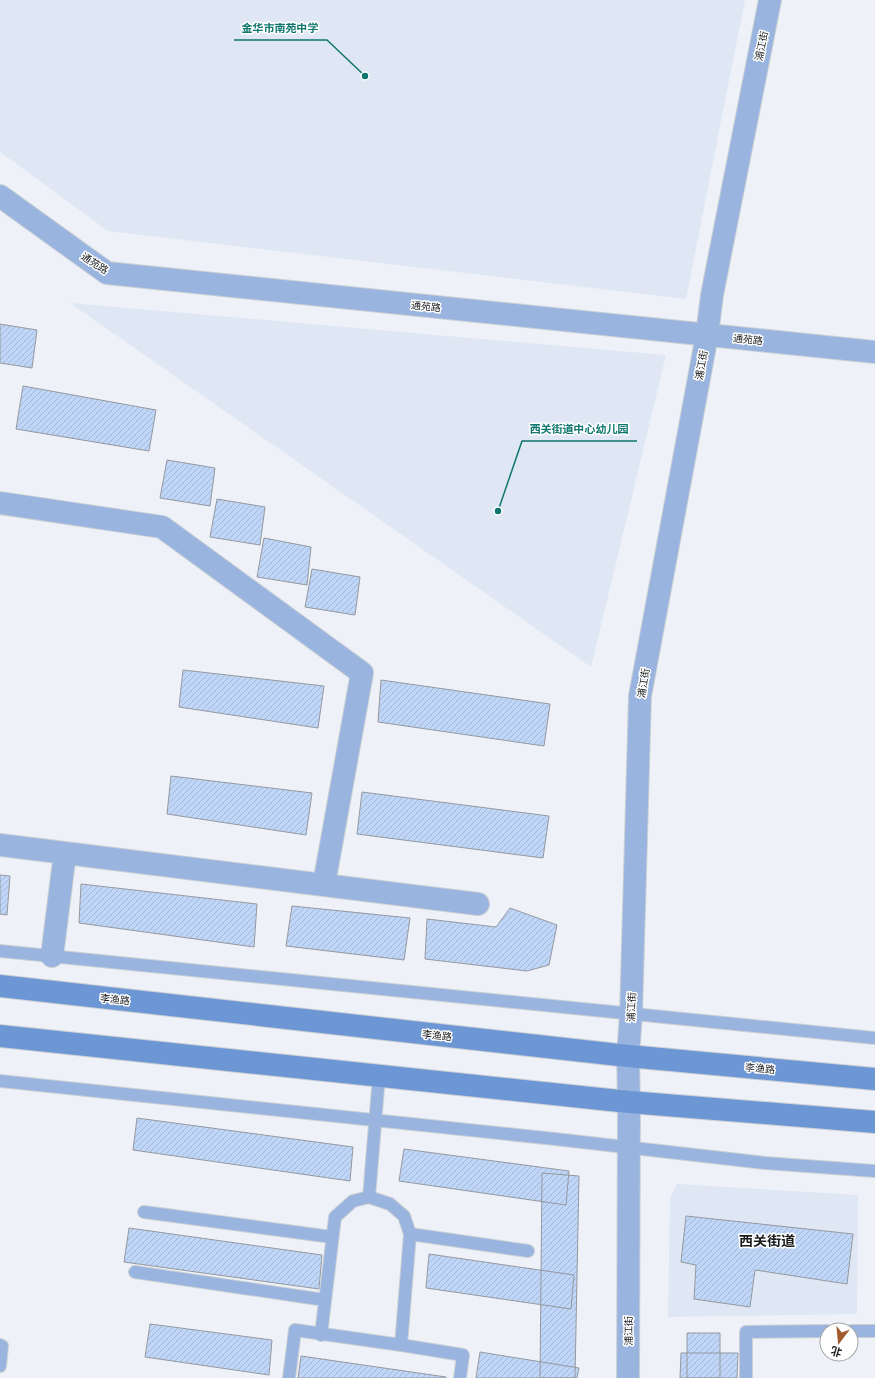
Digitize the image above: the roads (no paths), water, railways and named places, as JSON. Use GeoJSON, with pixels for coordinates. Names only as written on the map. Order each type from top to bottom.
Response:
{"type":"FeatureCollection","features":[{"type":"Feature","properties":{"kind":"main road","name":"李渔路"},"geometry":{"type":"LineString","coordinates":[[0,986],[628,1056],[875,1079]]}},
{"type":"Feature","properties":{"kind":"main road"},"geometry":{"type":"LineString","coordinates":[[0,1036],[629,1102],[875,1122]]}},
{"type":"Feature","properties":{"kind":"street","name":"浦江街"},"geometry":{"type":"LineString","coordinates":[[628,1378],[628,1056],[631,1014],[640,696],[707,335],[712,295],[770,0]]}},
{"type":"Feature","properties":{"kind":"street","name":"通苑路"},"geometry":{"type":"LineString","coordinates":[[0,196],[107,273],[875,352]]}},
{"type":"Feature","properties":{"kind":"street"},"geometry":{"type":"LineString","coordinates":[[0,503],[162,527],[362,673],[324,884]]}},
{"type":"Feature","properties":{"kind":"street"},"geometry":{"type":"LineString","coordinates":[[0,845],[478,904]]}},
{"type":"Feature","properties":{"kind":"street"},"geometry":{"type":"LineString","coordinates":[[52,956],[65,853]]}},
{"type":"Feature","properties":{"kind":"lane"},"geometry":{"type":"LineString","coordinates":[[0,951],[875,1038]]}},
{"type":"Feature","properties":{"kind":"lane"},"geometry":{"type":"LineString","coordinates":[[369,1197],[379,1076]]}},
{"type":"Feature","properties":{"kind":"lane"},"geometry":{"type":"LineString","coordinates":[[0,1081],[629,1147],[766,1163],[875,1171]]}},
{"type":"Feature","properties":{"kind":"lane"},"geometry":{"type":"LineString","coordinates":[[321,1335],[335,1217],[352,1201],[369,1197],[390,1204],[404,1216],[410,1234],[400,1345]]}},
{"type":"Feature","properties":{"kind":"lane"},"geometry":{"type":"LineString","coordinates":[[144,1212],[332,1237]]}},
{"type":"Feature","properties":{"kind":"lane"},"geometry":{"type":"LineString","coordinates":[[410,1234],[528,1251]]}},
{"type":"Feature","properties":{"kind":"lane"},"geometry":{"type":"LineString","coordinates":[[135,1272],[325,1300]]}},
{"type":"Feature","properties":{"kind":"lane"},"geometry":{"type":"LineString","coordinates":[[289,1378],[295,1330],[463,1355],[460,1378]]}},
{"type":"Feature","properties":{"kind":"lane"},"geometry":{"type":"LineString","coordinates":[[746,1378],[746,1332],[819,1331]]}},
{"type":"Feature","properties":{"kind":"lane"},"geometry":{"type":"LineString","coordinates":[[859,1331],[875,1331]]}},
{"type":"Feature","properties":{"kind":"lane"},"geometry":{"type":"LineString","coordinates":[[0,1345],[2,1346],[0,1366]]}},
{"type":"Feature","properties":{"kind":"place","name":"金华市南苑中学"},"geometry":{"type":"Point","coordinates":[365,76]}},
{"type":"Feature","properties":{"kind":"place","name":"西关街道中心幼儿园"},"geometry":{"type":"Point","coordinates":[498,511]}},
{"type":"Feature","properties":{"kind":"district","name":"西关街道"},"geometry":{"type":"Point","coordinates":[767,1241]}}]}
